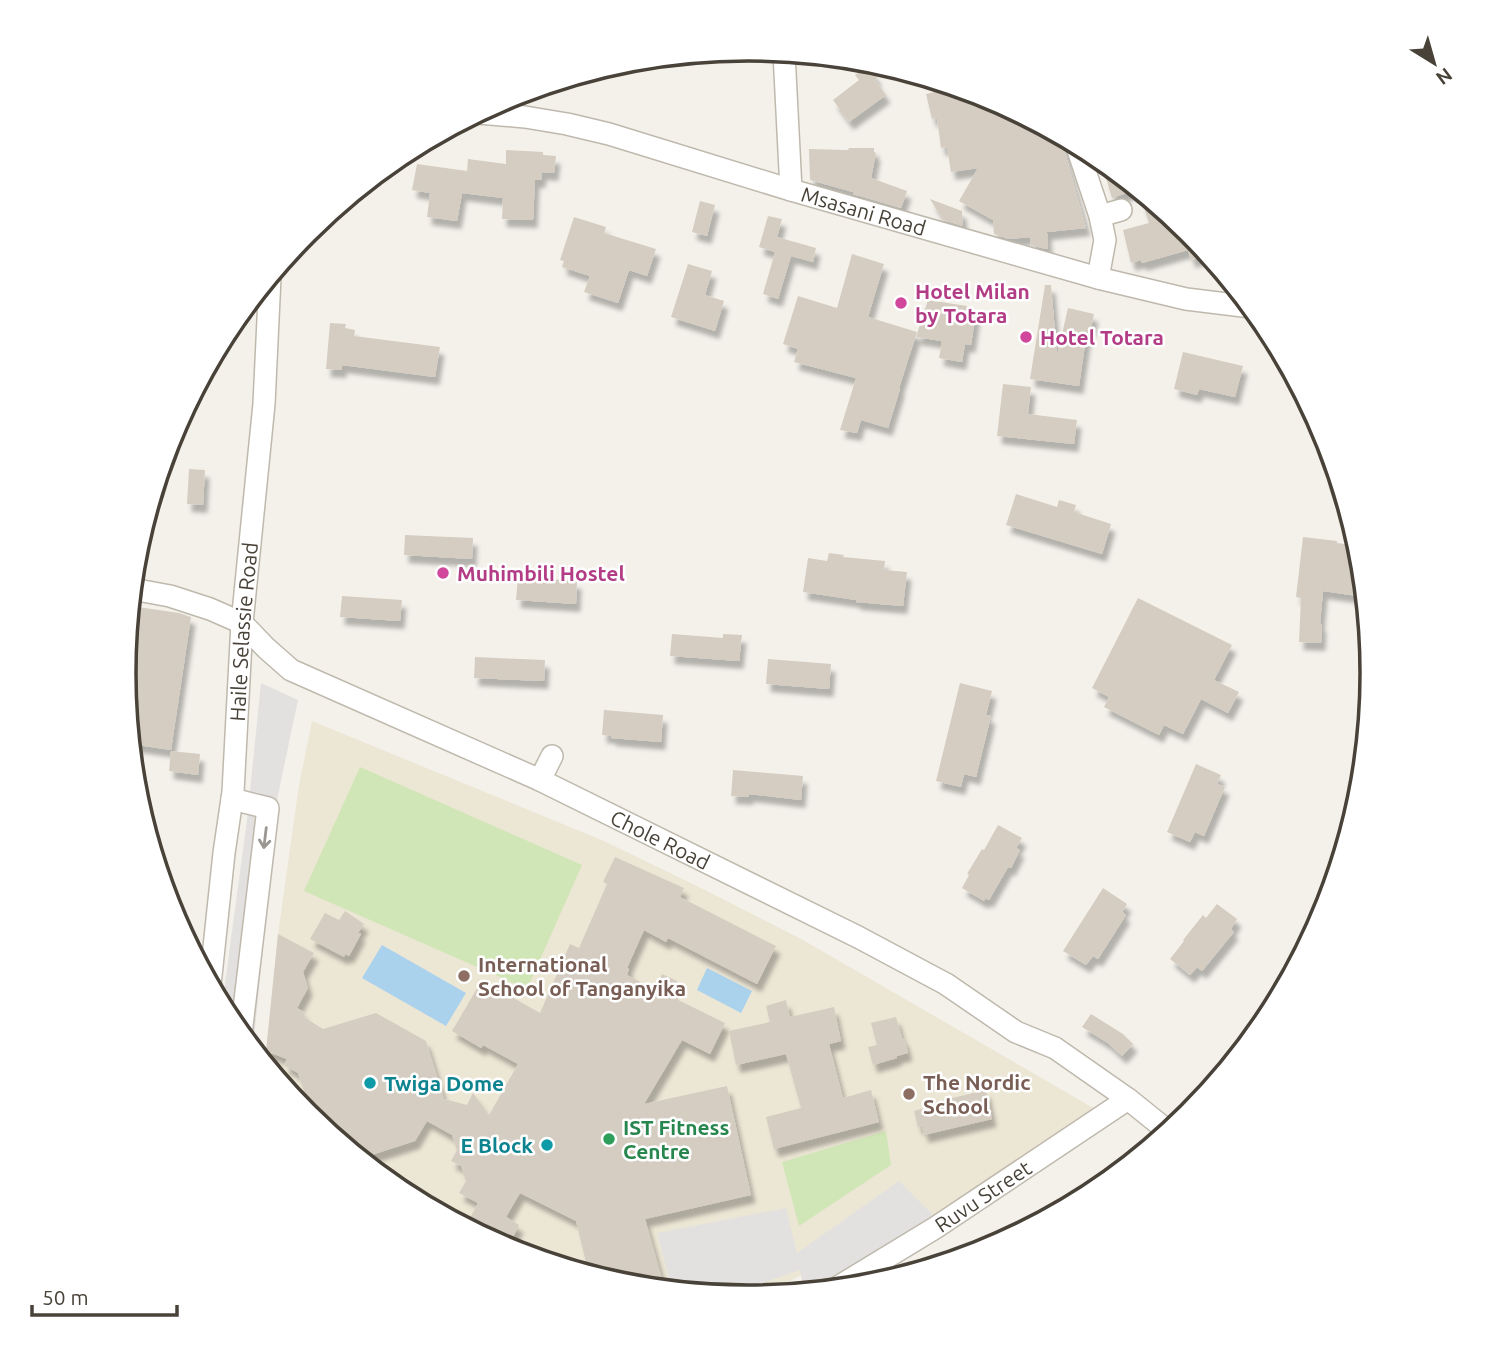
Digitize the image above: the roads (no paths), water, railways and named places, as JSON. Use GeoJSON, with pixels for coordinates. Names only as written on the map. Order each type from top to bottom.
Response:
{"type":"FeatureCollection","features":[{"type":"Feature","properties":{"kind":"street"},"geometry":{"type":"LineString","coordinates":[[785,63],[791,190]]}},
{"type":"Feature","properties":{"kind":"street","name":"Msasani Road"},"geometry":{"type":"LineString","coordinates":[[499,115],[567,124],[608,134],[791,190],[1098,278],[1186,299],[1237,305]]}},
{"type":"Feature","properties":{"kind":"street"},"geometry":{"type":"LineString","coordinates":[[1081,159],[1105,240],[1098,278]]}},
{"type":"Feature","properties":{"kind":"street"},"geometry":{"type":"LineString","coordinates":[[1100,216],[1121,210]]}},
{"type":"Feature","properties":{"kind":"street","name":"Haile Selassie Road"},"geometry":{"type":"LineString","coordinates":[[212,968],[232,799],[242,623],[264,404],[269,293]]}},
{"type":"Feature","properties":{"kind":"street","name":"Chole Road"},"geometry":{"type":"LineString","coordinates":[[142,591],[170,596],[242,623],[291,670],[540,780],[770,892],[946,984],[1016,1032],[1055,1048],[1161,1125]]}},
{"type":"Feature","properties":{"kind":"street"},"geometry":{"type":"LineString","coordinates":[[540,780],[552,756]]}},
{"type":"Feature","properties":{"kind":"street"},"geometry":{"type":"LineString","coordinates":[[232,799],[268,808],[243,1019]]}},
{"type":"Feature","properties":{"kind":"street","name":"Ruvu Street"},"geometry":{"type":"LineString","coordinates":[[856,1276],[934,1228],[1128,1099]]}},
{"type":"Feature","properties":{"kind":"water"},"geometry":{"type":"Polygon","coordinates":[[[382,945],[466,993],[446,1026],[362,978],[382,945]]]}},
{"type":"Feature","properties":{"kind":"water"},"geometry":{"type":"Polygon","coordinates":[[[707,968],[752,991],[741,1013],[697,990],[707,968]]]}},
{"type":"Feature","properties":{"kind":"place","name":"Hotel Milan by Totara"},"geometry":{"type":"Point","coordinates":[901,303]}},
{"type":"Feature","properties":{"kind":"place","name":"Hotel Totara"},"geometry":{"type":"Point","coordinates":[1026,337]}},
{"type":"Feature","properties":{"kind":"place","name":"Muhimbili Hostel"},"geometry":{"type":"Point","coordinates":[443,573]}},
{"type":"Feature","properties":{"kind":"place","name":"International School of Tanganyika"},"geometry":{"type":"Point","coordinates":[464,976]}},
{"type":"Feature","properties":{"kind":"place","name":"Twiga Dome"},"geometry":{"type":"Point","coordinates":[370,1083]}},
{"type":"Feature","properties":{"kind":"place","name":"The Nordic School"},"geometry":{"type":"Point","coordinates":[909,1094]}},
{"type":"Feature","properties":{"kind":"place","name":"IST Fitness Centre"},"geometry":{"type":"Point","coordinates":[609,1139]}},
{"type":"Feature","properties":{"kind":"place","name":"E Block"},"geometry":{"type":"Point","coordinates":[547,1145]}}]}
